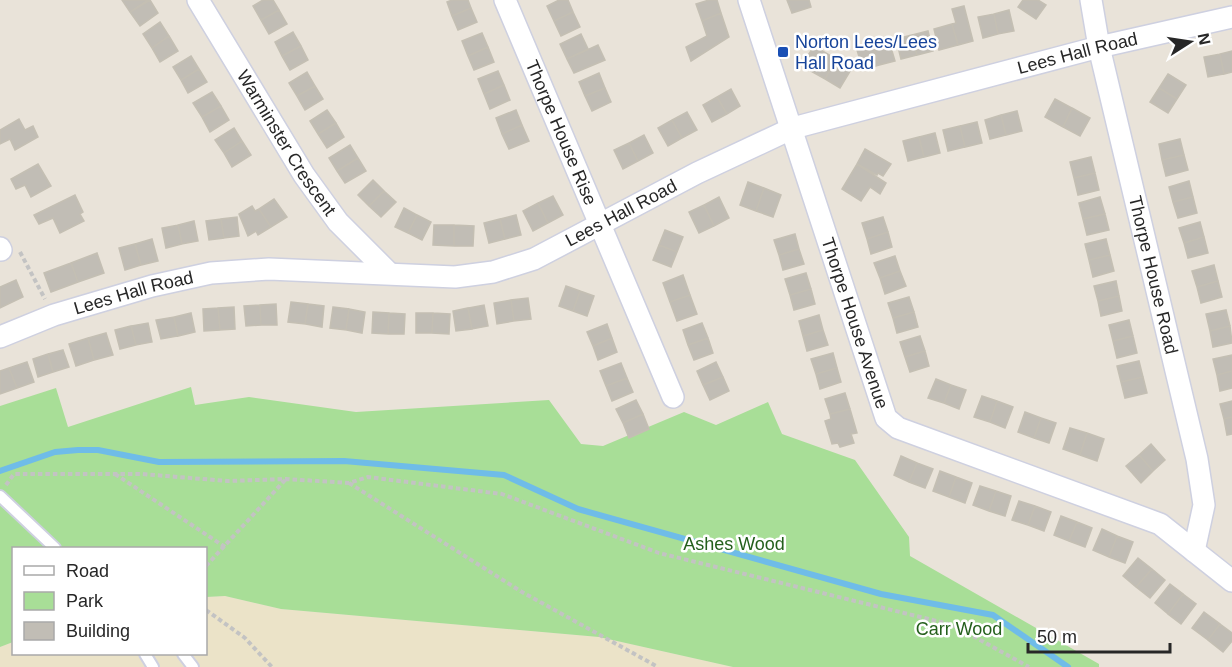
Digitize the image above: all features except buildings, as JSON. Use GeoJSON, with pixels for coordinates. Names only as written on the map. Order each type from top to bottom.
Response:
{"type":"FeatureCollection","features":[{"type":"Feature","properties":{"kind":"street","name":"Warminster Crescent"},"geometry":{"type":"LineString","coordinates":[[198,0],[304,175],[338,222],[389,273]]}},
{"type":"Feature","properties":{"kind":"street","name":"Thorpe House Rise"},"geometry":{"type":"LineString","coordinates":[[505,0],[673,398]]}},
{"type":"Feature","properties":{"kind":"street","name":"Thorpe House Avenue"},"geometry":{"type":"LineString","coordinates":[[749,0],[793,128],[886,418],[898,428],[1160,524],[1232,581]]}},
{"type":"Feature","properties":{"kind":"street","name":"Thorpe House Road"},"geometry":{"type":"LineString","coordinates":[[1090,0],[1099,47],[1197,459],[1204,505],[1194,551]]}},
{"type":"Feature","properties":{"kind":"street","name":"Lees Hall Road"},"geometry":{"type":"LineString","coordinates":[[0,337],[54,315],[152,286],[211,273],[269,269],[455,277],[493,272],[534,259],[697,173],[793,128],[1099,47],[1232,17]]}},
{"type":"Feature","properties":{"kind":"lane"},"geometry":{"type":"LineString","coordinates":[[0,494],[53,547]]}},
{"type":"Feature","properties":{"kind":"lane"},"geometry":{"type":"LineString","coordinates":[[184,655],[194,667]]}},
{"type":"Feature","properties":{"kind":"path"},"geometry":{"type":"LineString","coordinates":[[1,249],[20,251],[54,315]]}},
{"type":"Feature","properties":{"kind":"path"},"geometry":{"type":"LineString","coordinates":[[0,494],[14,474],[115,474],[226,481],[286,479],[349,483],[368,477],[502,494],[659,553],[953,625],[1029,667]]}},
{"type":"Feature","properties":{"kind":"path"},"geometry":{"type":"LineString","coordinates":[[115,474],[225,547]]}},
{"type":"Feature","properties":{"kind":"path"},"geometry":{"type":"LineString","coordinates":[[207,565],[286,479]]}},
{"type":"Feature","properties":{"kind":"path"},"geometry":{"type":"LineString","coordinates":[[349,483],[522,592],[658,667]]}},
{"type":"Feature","properties":{"kind":"path"},"geometry":{"type":"LineString","coordinates":[[207,611],[244,638],[272,667]]}},
{"type":"Feature","properties":{"kind":"shaded area"},"geometry":{"type":"Polygon","coordinates":[[[225,596],[281,609],[599,637],[733,667],[0,667],[0,647],[12,642],[12,655],[207,655],[207,597],[225,596]]]}},
{"type":"Feature","properties":{"kind":"green space","name":"Ashes Wood"},"geometry":{"type":"Polygon","coordinates":[[[191,387],[195,405],[249,397],[356,412],[549,400],[581,444],[603,446],[684,412],[716,425],[768,402],[782,434],[855,460],[909,537],[910,556],[1099,664],[1099,667],[733,667],[599,637],[281,609],[225,596],[207,597],[207,547],[12,547],[12,642],[0,647],[0,406],[56,388],[68,427],[191,387]]]}},
{"type":"Feature","properties":{"kind":"waterway"},"geometry":{"type":"LineString","coordinates":[[0,471],[55,452],[98,450],[159,462],[344,461],[504,475],[578,509],[881,594],[993,615],[1068,667]]}},
{"type":"Feature","properties":{"kind":"place","name":"Norton Lees/Lees Hall Road"},"geometry":{"type":"Point","coordinates":[783,52]}},
{"type":"Feature","properties":{"kind":"park label","name":"Carr Wood"},"geometry":{"type":"Point","coordinates":[959,629]}}]}
